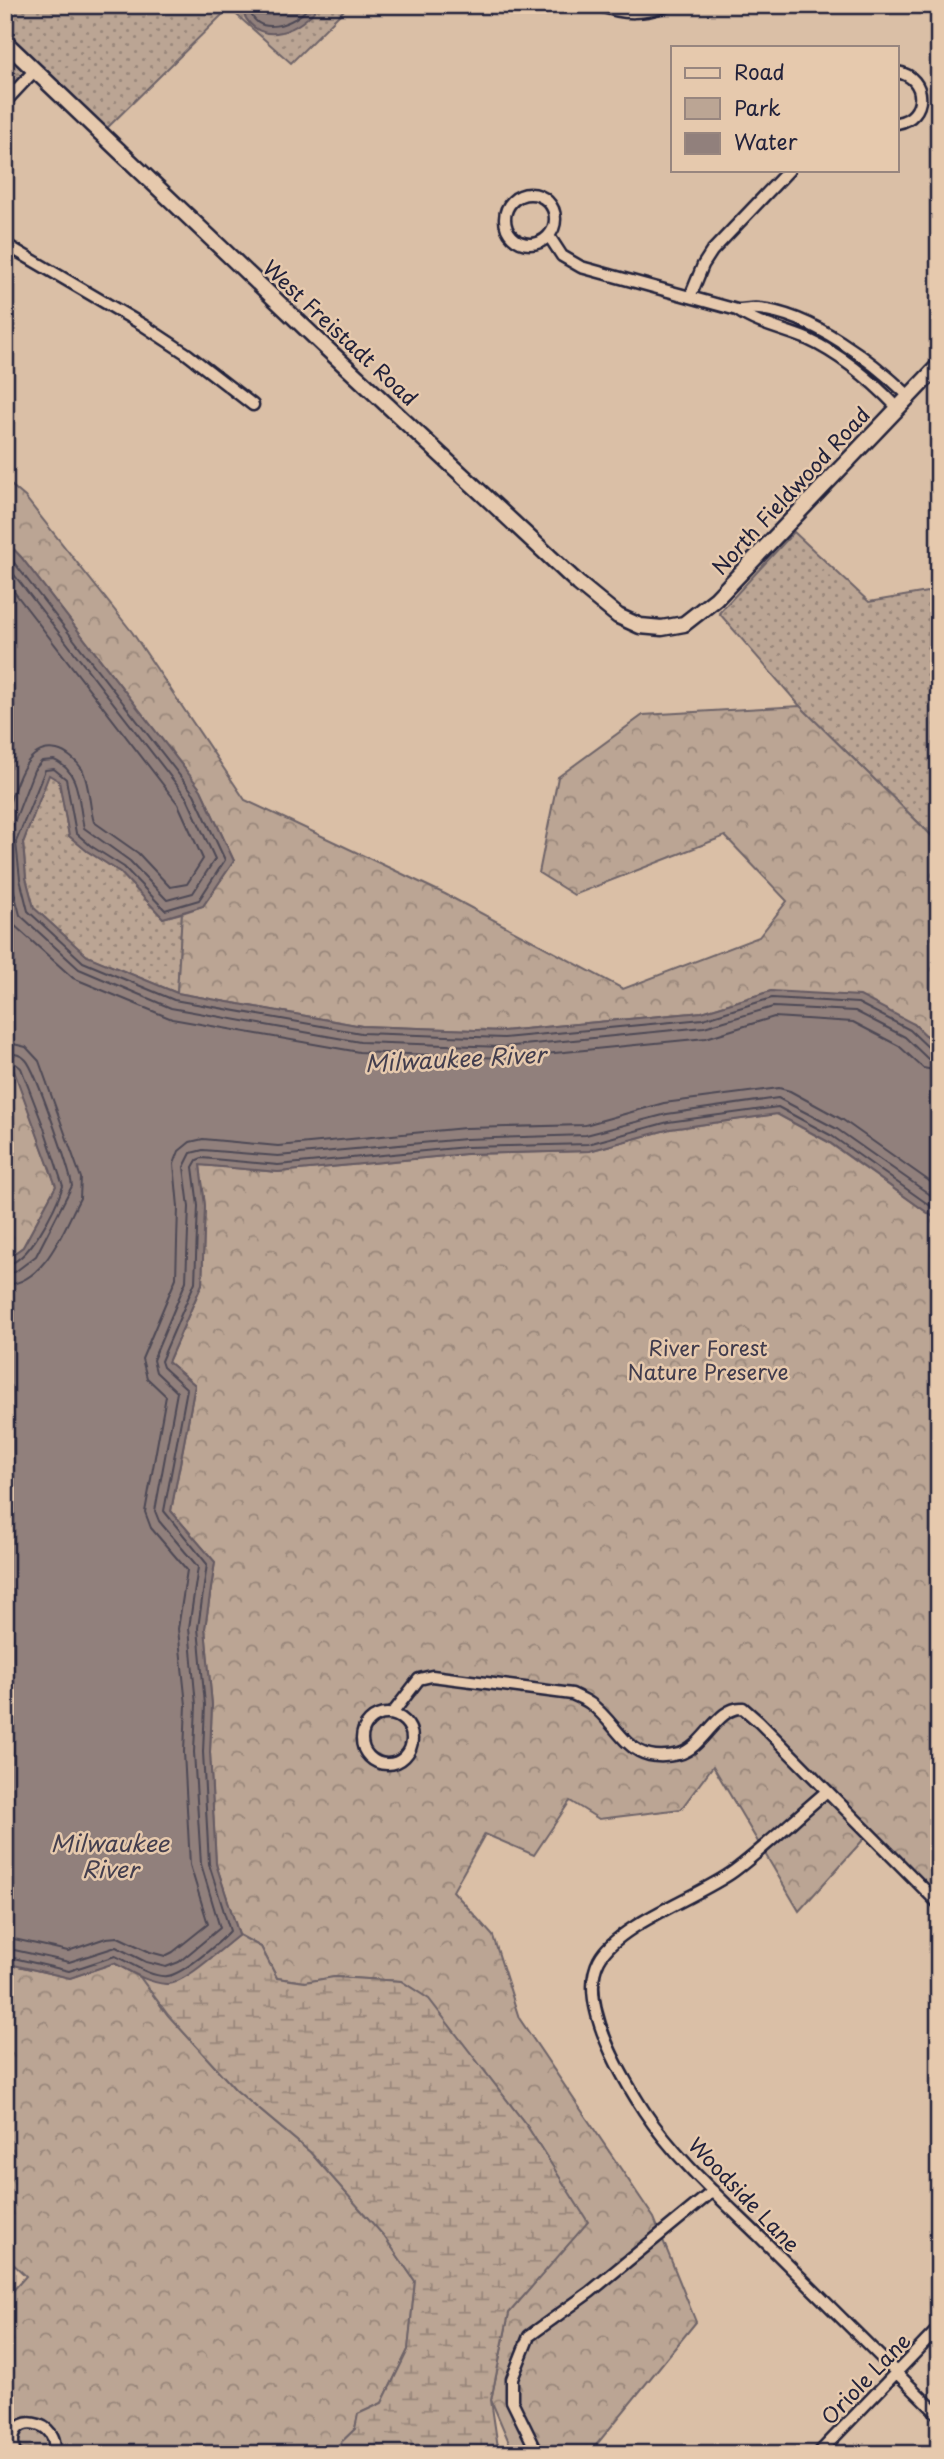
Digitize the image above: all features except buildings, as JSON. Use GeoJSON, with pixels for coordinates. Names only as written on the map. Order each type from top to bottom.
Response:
{"type":"FeatureCollection","features":[{"type":"Feature","properties":{"kind":"street"},"geometry":{"type":"LineString","coordinates":[[598,5],[617,13],[646,13],[670,5]]}},
{"type":"Feature","properties":{"kind":"street","name":"West Freistadt Road"},"geometry":{"type":"LineString","coordinates":[[5,42],[579,584],[618,616],[639,626],[662,628]]}},
{"type":"Feature","properties":{"kind":"street"},"geometry":{"type":"LineString","coordinates":[[5,102],[35,70]]}},
{"type":"Feature","properties":{"kind":"street"},"geometry":{"type":"LineString","coordinates":[[898,72],[909,75],[915,81],[921,97],[916,113],[898,123]]}},
{"type":"Feature","properties":{"kind":"street"},"geometry":{"type":"LineString","coordinates":[[690,297],[696,279],[712,251],[787,172]]}},
{"type":"Feature","properties":{"kind":"street"},"geometry":{"type":"LineString","coordinates":[[530,194],[545,200],[551,206],[555,221],[549,236],[534,244],[526,244],[512,236],[507,229],[506,212],[515,199],[530,194]]}},
{"type":"Feature","properties":{"kind":"street"},"geometry":{"type":"LineString","coordinates":[[549,236],[562,256],[581,267],[737,310],[759,309],[811,326],[838,339],[867,359],[909,396]]}},
{"type":"Feature","properties":{"kind":"street"},"geometry":{"type":"LineString","coordinates":[[5,244],[143,325],[187,354],[253,405]]}},
{"type":"Feature","properties":{"kind":"street"},"geometry":{"type":"LineString","coordinates":[[737,310],[754,322],[806,339],[859,370],[897,407]]}},
{"type":"Feature","properties":{"kind":"street"},"geometry":{"type":"LineString","coordinates":[[806,339],[811,326]]}},
{"type":"Feature","properties":{"kind":"street"},"geometry":{"type":"LineString","coordinates":[[859,370],[867,359]]}},
{"type":"Feature","properties":{"kind":"street","name":"North Fieldwood Road"},"geometry":{"type":"LineString","coordinates":[[662,628],[684,624],[716,599],[939,365]]}},
{"type":"Feature","properties":{"kind":"street"},"geometry":{"type":"LineString","coordinates":[[392,1713],[400,1716],[411,1729],[412,1745],[402,1759],[395,1763],[378,1763],[365,1752],[361,1736],[363,1728],[375,1716],[392,1713],[418,1679],[432,1676],[572,1694],[591,1704],[622,1740],[644,1754],[665,1756],[683,1753],[732,1709],[743,1708],[939,1904]]}},
{"type":"Feature","properties":{"kind":"street","name":"Woodside Lane"},"geometry":{"type":"LineString","coordinates":[[826,1792],[732,1873],[619,1936],[598,1960],[592,1984],[598,2018],[609,2049],[645,2112],[663,2136],[713,2191],[939,2415]]}},
{"type":"Feature","properties":{"kind":"street"},"geometry":{"type":"LineString","coordinates":[[538,2454],[512,2401],[512,2379],[529,2336],[590,2292],[713,2191]]}},
{"type":"Feature","properties":{"kind":"street","name":"Oriole Lane"},"geometry":{"type":"LineString","coordinates":[[818,2454],[939,2329]]}},
{"type":"Feature","properties":{"kind":"street"},"geometry":{"type":"LineString","coordinates":[[15,2454],[11,2440],[14,2432],[24,2424],[32,2423],[42,2426],[54,2436],[56,2446],[52,2454]]}},
{"type":"Feature","properties":{"kind":"green space"},"geometry":{"type":"Polygon","coordinates":[[[5,5],[349,5],[291,63],[229,8],[102,133],[35,70],[5,102],[5,5]]]}},
{"type":"Feature","properties":{"kind":"green space"},"geometry":{"type":"Polygon","coordinates":[[[5,480],[25,497],[132,632],[245,800],[445,894],[623,989],[759,937],[787,901],[725,836],[574,895],[539,873],[558,777],[643,715],[800,706],[939,843],[939,1048],[914,1024],[771,991],[702,1012],[503,1031],[362,1026],[177,993],[182,913],[203,906],[234,861],[201,790],[21,557],[5,540],[5,480]]]}},
{"type":"Feature","properties":{"kind":"green space"},"geometry":{"type":"Polygon","coordinates":[[[794,532],[869,602],[939,590],[939,843],[800,706],[719,613],[794,532]]]}},
{"type":"Feature","properties":{"kind":"green space"},"geometry":{"type":"Polygon","coordinates":[[[49,774],[59,781],[69,836],[120,872],[163,918],[182,913],[177,993],[87,956],[34,908],[26,878],[23,843],[49,774]]]}},
{"type":"Feature","properties":{"kind":"green space"},"geometry":{"type":"Polygon","coordinates":[[[5,1068],[14,1070],[56,1186],[23,1247],[5,1260],[5,1068]]]}},
{"type":"Feature","properties":{"kind":"green space","name":"River Forest Nature Preserve"},"geometry":{"type":"Polygon","coordinates":[[[777,1114],[828,1142],[939,1221],[939,1896],[872,1830],[799,1911],[713,1766],[681,1809],[599,1819],[570,1801],[534,1855],[485,1834],[453,1891],[493,1936],[519,2018],[654,2218],[696,2322],[589,2454],[514,2454],[491,2400],[509,2313],[587,2222],[527,2126],[428,1999],[401,1981],[335,1977],[305,1982],[277,1978],[261,1947],[239,1935],[216,1864],[210,1752],[212,1705],[205,1628],[215,1562],[171,1511],[195,1385],[168,1362],[202,1284],[205,1206],[200,1165],[278,1172],[466,1154],[589,1151],[670,1129],[777,1114]]]}},
{"type":"Feature","properties":{"kind":"green space"},"geometry":{"type":"Polygon","coordinates":[[[239,1935],[261,1947],[277,1978],[305,1982],[334,1977],[401,1981],[429,1999],[527,2126],[588,2222],[509,2313],[491,2400],[499,2454],[329,2454],[355,2429],[358,2414],[382,2403],[408,2350],[415,2281],[384,2236],[310,2152],[236,2090],[168,2015],[140,1977],[167,1984],[187,1975],[239,1935]]]}},
{"type":"Feature","properties":{"kind":"green space"},"geometry":{"type":"Polygon","coordinates":[[[5,1963],[70,1978],[114,1963],[140,1977],[168,2015],[236,2090],[310,2152],[384,2236],[415,2281],[408,2350],[382,2403],[358,2414],[355,2429],[329,2454],[5,2454],[5,2289],[11,2293],[26,2276],[8,2259],[8,2237],[5,2236],[5,1963]]]}},
{"type":"Feature","properties":{"kind":"water"},"geometry":{"type":"Polygon","coordinates":[[[244,5],[319,5],[292,28],[270,33],[260,31],[250,24],[243,13],[244,5]]]}},
{"type":"Feature","properties":{"kind":"water","name":"Milwaukee River"},"geometry":{"type":"Polygon","coordinates":[[[5,540],[21,557],[201,790],[234,861],[203,906],[163,918],[120,872],[69,836],[59,781],[49,775],[23,843],[26,878],[34,908],[87,956],[177,993],[362,1026],[503,1031],[702,1012],[771,991],[860,996],[914,1024],[939,1048],[939,1221],[829,1142],[777,1114],[670,1129],[589,1151],[466,1154],[278,1172],[200,1165],[205,1206],[202,1284],[168,1362],[195,1385],[171,1511],[215,1562],[205,1628],[212,1705],[210,1752],[216,1864],[239,1935],[193,1972],[166,1984],[146,1979],[114,1963],[70,1978],[5,1963],[5,1260],[23,1247],[56,1186],[14,1071],[5,1068],[5,540]]]}}]}
